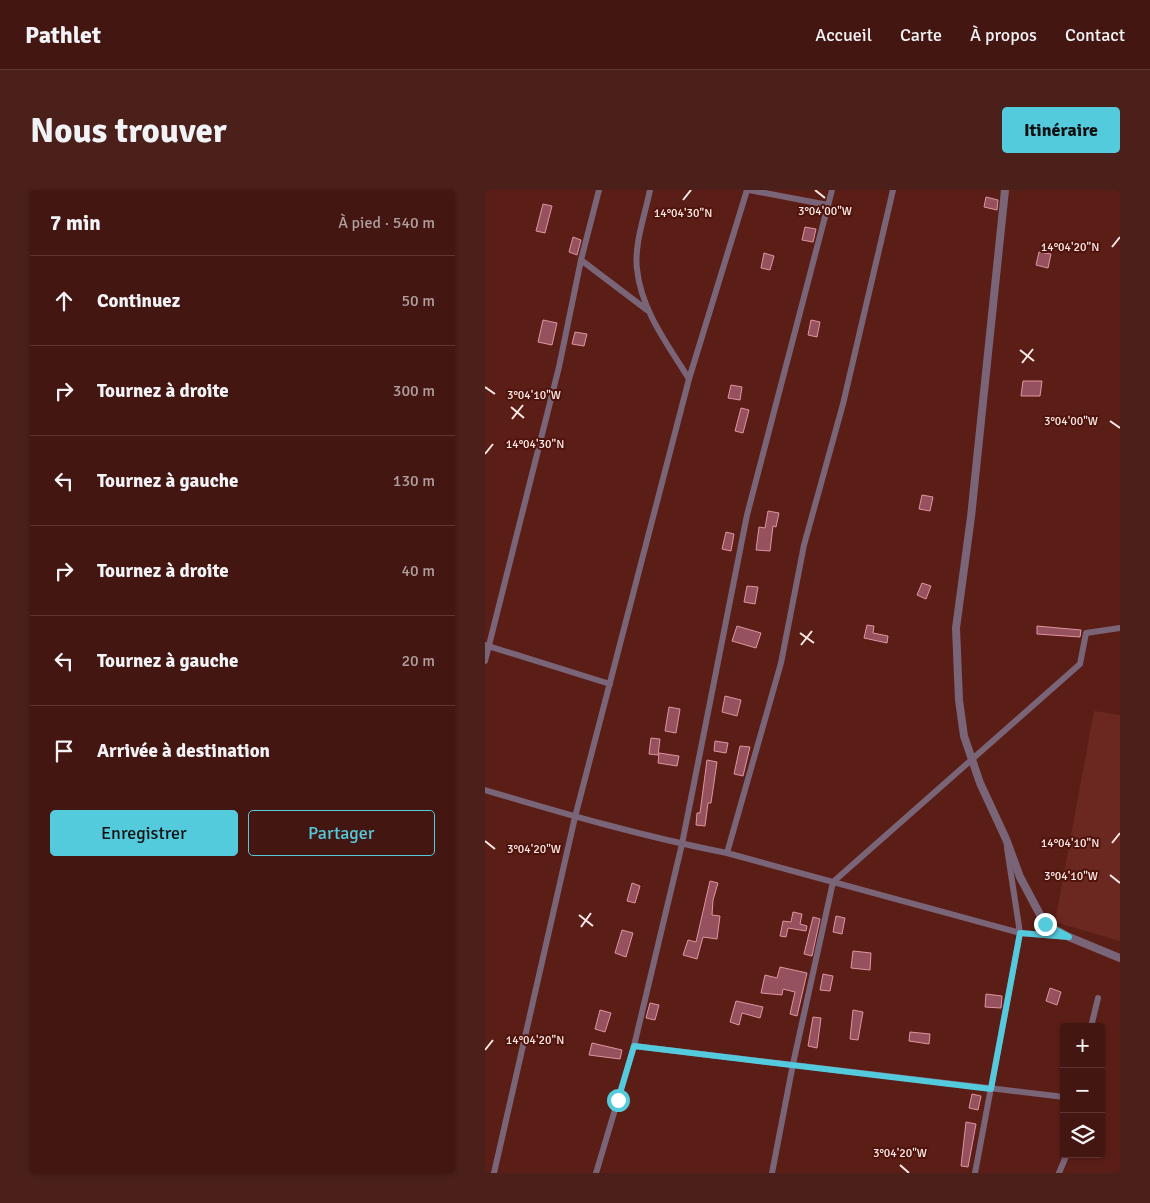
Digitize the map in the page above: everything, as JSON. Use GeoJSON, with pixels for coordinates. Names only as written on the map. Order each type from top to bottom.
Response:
{"type":"FeatureCollection","features":[{"type":"Feature","properties":{"kind":"street"},"geometry":{"type":"LineString","coordinates":[[485,662],[487,646],[559,367],[581,260],[599,190]]}},
{"type":"Feature","properties":{"kind":"street"},"geometry":{"type":"LineString","coordinates":[[650,190],[639,245],[637,268],[647,310],[689,379]]}},
{"type":"Feature","properties":{"kind":"street"},"geometry":{"type":"LineString","coordinates":[[494,1173],[575,816],[689,379],[748,190],[828,205]]}},
{"type":"Feature","properties":{"kind":"street"},"geometry":{"type":"LineString","coordinates":[[596,1173],[634,1046],[682,844],[747,516],[832,190]]}},
{"type":"Feature","properties":{"kind":"street"},"geometry":{"type":"LineString","coordinates":[[727,853],[781,663],[805,544],[843,404],[893,190]]}},
{"type":"Feature","properties":{"kind":"street"},"geometry":{"type":"LineString","coordinates":[[1005,190],[970,526],[956,628],[959,700],[964,736],[1020,877],[1045,924],[1069,937],[1120,958]]}},
{"type":"Feature","properties":{"kind":"street"},"geometry":{"type":"LineString","coordinates":[[581,260],[647,310]]}},
{"type":"Feature","properties":{"kind":"street"},"geometry":{"type":"LineString","coordinates":[[772,1173],[793,1064],[833,882],[1080,664],[1086,633],[1120,628]]}},
{"type":"Feature","properties":{"kind":"street"},"geometry":{"type":"LineString","coordinates":[[487,646],[610,684]]}},
{"type":"Feature","properties":{"kind":"street"},"geometry":{"type":"LineString","coordinates":[[485,790],[575,816],[682,844],[727,853],[1020,933],[1069,937]]}},
{"type":"Feature","properties":{"kind":"street"},"geometry":{"type":"LineString","coordinates":[[975,1173],[1020,933],[1006,839]]}},
{"type":"Feature","properties":{"kind":"street"},"geometry":{"type":"LineString","coordinates":[[1092,1023],[1098,998]]}},
{"type":"Feature","properties":{"kind":"street"},"geometry":{"type":"LineString","coordinates":[[634,1046],[1060,1097]]}},
{"type":"Feature","properties":{"kind":"street"},"geometry":{"type":"LineString","coordinates":[[1059,1173],[1065,1158]]}},
{"type":"Feature","properties":{"kind":"shaded area"},"geometry":{"type":"Polygon","coordinates":[[[1094,711],[1120,715],[1120,941],[1055,922],[1094,711]]]}},
{"type":"Feature","properties":{"kind":"building"},"geometry":{"type":"Polygon","coordinates":[[[986,197],[998,200],[997,210],[984,207],[986,197]]]}},
{"type":"Feature","properties":{"kind":"building"},"geometry":{"type":"Polygon","coordinates":[[[543,204],[552,206],[545,233],[536,231],[543,204]]]}},
{"type":"Feature","properties":{"kind":"building"},"geometry":{"type":"Polygon","coordinates":[[[805,227],[816,229],[813,242],[802,240],[805,227]]]}},
{"type":"Feature","properties":{"kind":"building"},"geometry":{"type":"Polygon","coordinates":[[[573,237],[581,240],[577,255],[569,252],[573,237]]]}},
{"type":"Feature","properties":{"kind":"building"},"geometry":{"type":"Polygon","coordinates":[[[1039,252],[1051,254],[1048,268],[1036,265],[1039,252]]]}},
{"type":"Feature","properties":{"kind":"building"},"geometry":{"type":"Polygon","coordinates":[[[764,253],[774,256],[770,270],[761,268],[764,253]]]}},
{"type":"Feature","properties":{"kind":"building"},"geometry":{"type":"Polygon","coordinates":[[[543,320],[557,323],[552,345],[538,342],[543,320]]]}},
{"type":"Feature","properties":{"kind":"building"},"geometry":{"type":"Polygon","coordinates":[[[811,320],[820,322],[817,337],[808,335],[811,320]]]}},
{"type":"Feature","properties":{"kind":"building"},"geometry":{"type":"Polygon","coordinates":[[[575,332],[587,334],[584,346],[572,344],[575,332]]]}},
{"type":"Feature","properties":{"kind":"building"},"geometry":{"type":"Polygon","coordinates":[[[1023,381],[1042,381],[1040,396],[1021,396],[1023,381]]]}},
{"type":"Feature","properties":{"kind":"building"},"geometry":{"type":"Polygon","coordinates":[[[731,385],[742,387],[740,400],[728,398],[731,385]]]}},
{"type":"Feature","properties":{"kind":"building"},"geometry":{"type":"Polygon","coordinates":[[[741,408],[749,410],[743,433],[735,431],[741,408]]]}},
{"type":"Feature","properties":{"kind":"building"},"geometry":{"type":"Polygon","coordinates":[[[922,495],[933,497],[930,511],[919,509],[922,495]]]}},
{"type":"Feature","properties":{"kind":"building"},"geometry":{"type":"Polygon","coordinates":[[[768,511],[779,513],[776,527],[773,526],[770,551],[756,550],[759,527],[765,528],[768,511]]]}},
{"type":"Feature","properties":{"kind":"building"},"geometry":{"type":"Polygon","coordinates":[[[726,532],[734,534],[731,551],[722,549],[726,532]]]}},
{"type":"Feature","properties":{"kind":"building"},"geometry":{"type":"Polygon","coordinates":[[[922,583],[931,586],[926,599],[917,595],[922,583]]]}},
{"type":"Feature","properties":{"kind":"building"},"geometry":{"type":"Polygon","coordinates":[[[747,586],[758,587],[755,604],[744,602],[747,586]]]}},
{"type":"Feature","properties":{"kind":"building"},"geometry":{"type":"Polygon","coordinates":[[[867,625],[874,626],[873,633],[888,636],[887,643],[864,638],[867,625]]]}},
{"type":"Feature","properties":{"kind":"building"},"geometry":{"type":"Polygon","coordinates":[[[737,626],[761,633],[756,648],[732,641],[737,626]]]}},
{"type":"Feature","properties":{"kind":"building"},"geometry":{"type":"Polygon","coordinates":[[[1037,626],[1081,630],[1080,637],[1037,634],[1037,626]]]}},
{"type":"Feature","properties":{"kind":"building"},"geometry":{"type":"Polygon","coordinates":[[[725,696],[741,700],[737,716],[722,712],[725,696]]]}},
{"type":"Feature","properties":{"kind":"building"},"geometry":{"type":"Polygon","coordinates":[[[669,707],[680,709],[676,733],[665,731],[669,707]]]}},
{"type":"Feature","properties":{"kind":"building"},"geometry":{"type":"Polygon","coordinates":[[[651,738],[660,739],[658,755],[649,754],[651,738]]]}},
{"type":"Feature","properties":{"kind":"building"},"geometry":{"type":"Polygon","coordinates":[[[715,741],[728,743],[726,753],[714,751],[715,741]]]}},
{"type":"Feature","properties":{"kind":"building"},"geometry":{"type":"Polygon","coordinates":[[[740,746],[750,747],[743,776],[734,774],[740,746]]]}},
{"type":"Feature","properties":{"kind":"building"},"geometry":{"type":"Polygon","coordinates":[[[659,753],[679,756],[677,766],[658,763],[659,753]]]}},
{"type":"Feature","properties":{"kind":"building"},"geometry":{"type":"Polygon","coordinates":[[[707,760],[717,762],[711,803],[708,803],[705,826],[696,825],[697,813],[700,813],[707,760]]]}},
{"type":"Feature","properties":{"kind":"building"},"geometry":{"type":"Polygon","coordinates":[[[710,881],[718,883],[713,900],[712,915],[720,916],[717,939],[703,937],[697,959],[683,955],[688,940],[696,942],[710,881]]]}},
{"type":"Feature","properties":{"kind":"building"},"geometry":{"type":"Polygon","coordinates":[[[632,883],[640,886],[635,903],[627,901],[632,883]]]}},
{"type":"Feature","properties":{"kind":"building"},"geometry":{"type":"Polygon","coordinates":[[[793,912],[802,914],[800,924],[807,926],[806,931],[788,928],[786,937],[780,936],[783,921],[791,922],[793,912]]]}},
{"type":"Feature","properties":{"kind":"building"},"geometry":{"type":"Polygon","coordinates":[[[836,916],[845,918],[842,934],[833,932],[836,916]]]}},
{"type":"Feature","properties":{"kind":"building"},"geometry":{"type":"Polygon","coordinates":[[[813,917],[820,919],[812,956],[804,954],[813,917]]]}},
{"type":"Feature","properties":{"kind":"building"},"geometry":{"type":"Polygon","coordinates":[[[622,930],[633,933],[626,957],[615,953],[622,930]]]}},
{"type":"Feature","properties":{"kind":"building"},"geometry":{"type":"Polygon","coordinates":[[[853,951],[871,953],[870,970],[851,968],[853,951]]]}},
{"type":"Feature","properties":{"kind":"building"},"geometry":{"type":"Polygon","coordinates":[[[780,967],[807,973],[797,1016],[790,1014],[795,992],[783,989],[782,995],[761,993],[765,975],[777,978],[780,967]]]}},
{"type":"Feature","properties":{"kind":"building"},"geometry":{"type":"Polygon","coordinates":[[[823,974],[833,976],[830,991],[820,990],[823,974]]]}},
{"type":"Feature","properties":{"kind":"building"},"geometry":{"type":"Polygon","coordinates":[[[1050,988],[1061,992],[1057,1005],[1046,1001],[1050,988]]]}},
{"type":"Feature","properties":{"kind":"building"},"geometry":{"type":"Polygon","coordinates":[[[986,994],[1002,996],[1001,1008],[985,1007],[986,994]]]}},
{"type":"Feature","properties":{"kind":"building"},"geometry":{"type":"Polygon","coordinates":[[[736,1001],[763,1007],[760,1018],[742,1013],[739,1025],[730,1022],[736,1001]]]}},
{"type":"Feature","properties":{"kind":"building"},"geometry":{"type":"Polygon","coordinates":[[[650,1003],[659,1005],[655,1020],[646,1018],[650,1003]]]}},
{"type":"Feature","properties":{"kind":"building"},"geometry":{"type":"Polygon","coordinates":[[[600,1010],[611,1013],[605,1032],[595,1029],[600,1010]]]}},
{"type":"Feature","properties":{"kind":"building"},"geometry":{"type":"Polygon","coordinates":[[[853,1010],[863,1012],[858,1040],[850,1039],[853,1010]]]}},
{"type":"Feature","properties":{"kind":"building"},"geometry":{"type":"Polygon","coordinates":[[[813,1017],[821,1018],[817,1048],[808,1046],[813,1017]]]}},
{"type":"Feature","properties":{"kind":"building"},"geometry":{"type":"Polygon","coordinates":[[[910,1032],[930,1034],[929,1044],[909,1041],[910,1032]]]}},
{"type":"Feature","properties":{"kind":"building"},"geometry":{"type":"Polygon","coordinates":[[[592,1043],[622,1050],[620,1059],[589,1055],[592,1043]]]}},
{"type":"Feature","properties":{"kind":"building"},"geometry":{"type":"Polygon","coordinates":[[[972,1094],[981,1096],[978,1110],[969,1108],[972,1094]]]}},
{"type":"Feature","properties":{"kind":"building"},"geometry":{"type":"Polygon","coordinates":[[[966,1122],[976,1124],[968,1167],[961,1166],[966,1122]]]}},
{"type":"Feature","properties":{"kind":"route"},"geometry":{"type":"LineString","coordinates":[[618,1100],[634,1046],[991,1089],[1020,933],[1069,937],[1045,924]]}}]}
